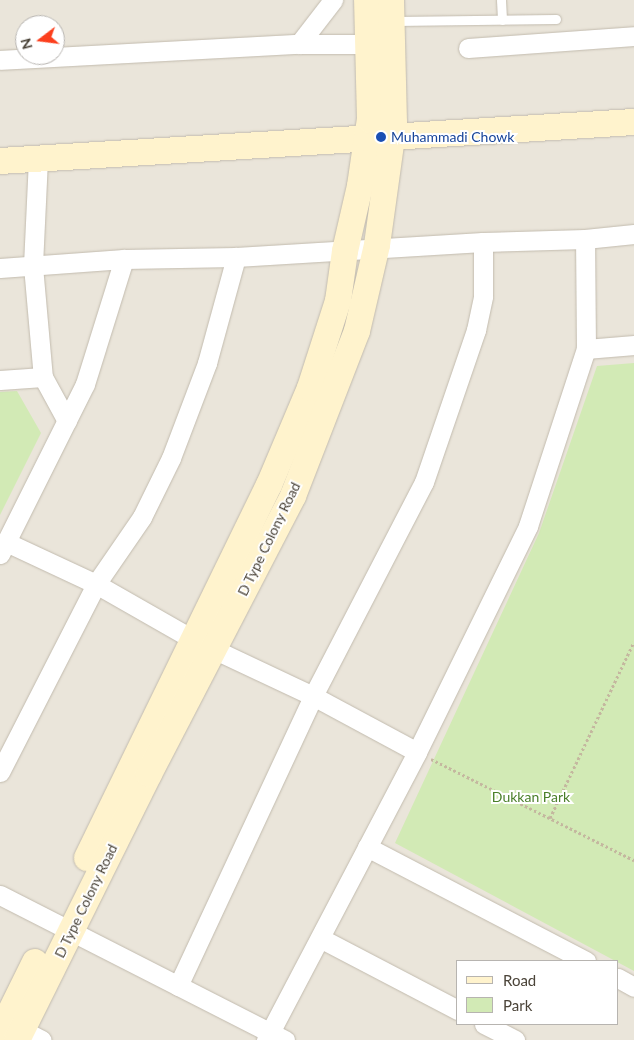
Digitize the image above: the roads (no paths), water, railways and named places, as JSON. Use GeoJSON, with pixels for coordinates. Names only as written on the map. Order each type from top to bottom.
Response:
{"type":"FeatureCollection","features":[{"type":"Feature","properties":{"kind":"main road","name":"D Type Colony Road"},"geometry":{"type":"LineString","coordinates":[[20,1036],[63,927],[204,645],[293,496],[357,331],[376,248],[380,137],[370,120],[367,0]]}},
{"type":"Feature","properties":{"kind":"main road","name":"D Type Colony Road"},"geometry":{"type":"LineString","coordinates":[[204,645],[310,388],[338,301],[345,251],[360,186],[380,137],[394,123],[391,10]]}},
{"type":"Feature","properties":{"kind":"main road"},"geometry":{"type":"LineString","coordinates":[[0,161],[634,122]]}},
{"type":"Feature","properties":{"kind":"street"},"geometry":{"type":"LineString","coordinates":[[299,44],[333,0]]}},
{"type":"Feature","properties":{"kind":"street"},"geometry":{"type":"LineString","coordinates":[[468,48],[634,36]]}},
{"type":"Feature","properties":{"kind":"street"},"geometry":{"type":"LineString","coordinates":[[0,60],[299,44],[368,44]]}},
{"type":"Feature","properties":{"kind":"street"},"geometry":{"type":"LineString","coordinates":[[38,159],[33,266],[43,377],[67,421]]}},
{"type":"Feature","properties":{"kind":"street"},"geometry":{"type":"LineString","coordinates":[[0,268],[124,258],[236,257],[483,242],[585,239],[634,234]]}},
{"type":"Feature","properties":{"kind":"street"},"geometry":{"type":"LineString","coordinates":[[0,895],[178,986],[274,1038],[320,938],[418,752],[528,526],[586,349],[585,239]]}},
{"type":"Feature","properties":{"kind":"street"},"geometry":{"type":"LineString","coordinates":[[178,986],[313,696],[424,482],[476,330],[483,296],[483,242]]}},
{"type":"Feature","properties":{"kind":"street"},"geometry":{"type":"LineString","coordinates":[[0,772],[96,584],[142,517],[171,458],[207,363],[236,257]]}},
{"type":"Feature","properties":{"kind":"street"},"geometry":{"type":"LineString","coordinates":[[124,258],[85,384],[3,548],[96,584],[204,645],[313,696],[418,752]]}},
{"type":"Feature","properties":{"kind":"street"},"geometry":{"type":"LineString","coordinates":[[586,349],[634,345]]}},
{"type":"Feature","properties":{"kind":"street"},"geometry":{"type":"LineString","coordinates":[[0,380],[43,377]]}},
{"type":"Feature","properties":{"kind":"street"},"geometry":{"type":"LineString","coordinates":[[367,847],[584,960]]}},
{"type":"Feature","properties":{"kind":"street"},"geometry":{"type":"LineString","coordinates":[[320,938],[456,1009]]}},
{"type":"Feature","properties":{"kind":"street"},"geometry":{"type":"LineString","coordinates":[[619,979],[634,987]]}},
{"type":"Feature","properties":{"kind":"street"},"geometry":{"type":"LineString","coordinates":[[486,1025],[515,1040]]}},
{"type":"Feature","properties":{"kind":"lane"},"geometry":{"type":"LineString","coordinates":[[502,0],[502,20]]}},
{"type":"Feature","properties":{"kind":"lane"},"geometry":{"type":"LineString","coordinates":[[391,10],[502,20],[556,19]]}},
{"type":"Feature","properties":{"kind":"place","name":"Muhammadi Chowk"},"geometry":{"type":"Point","coordinates":[381,137]}},
{"type":"Feature","properties":{"kind":"park label","name":"Dukkan Park"},"geometry":{"type":"Point","coordinates":[531,797]}}]}
